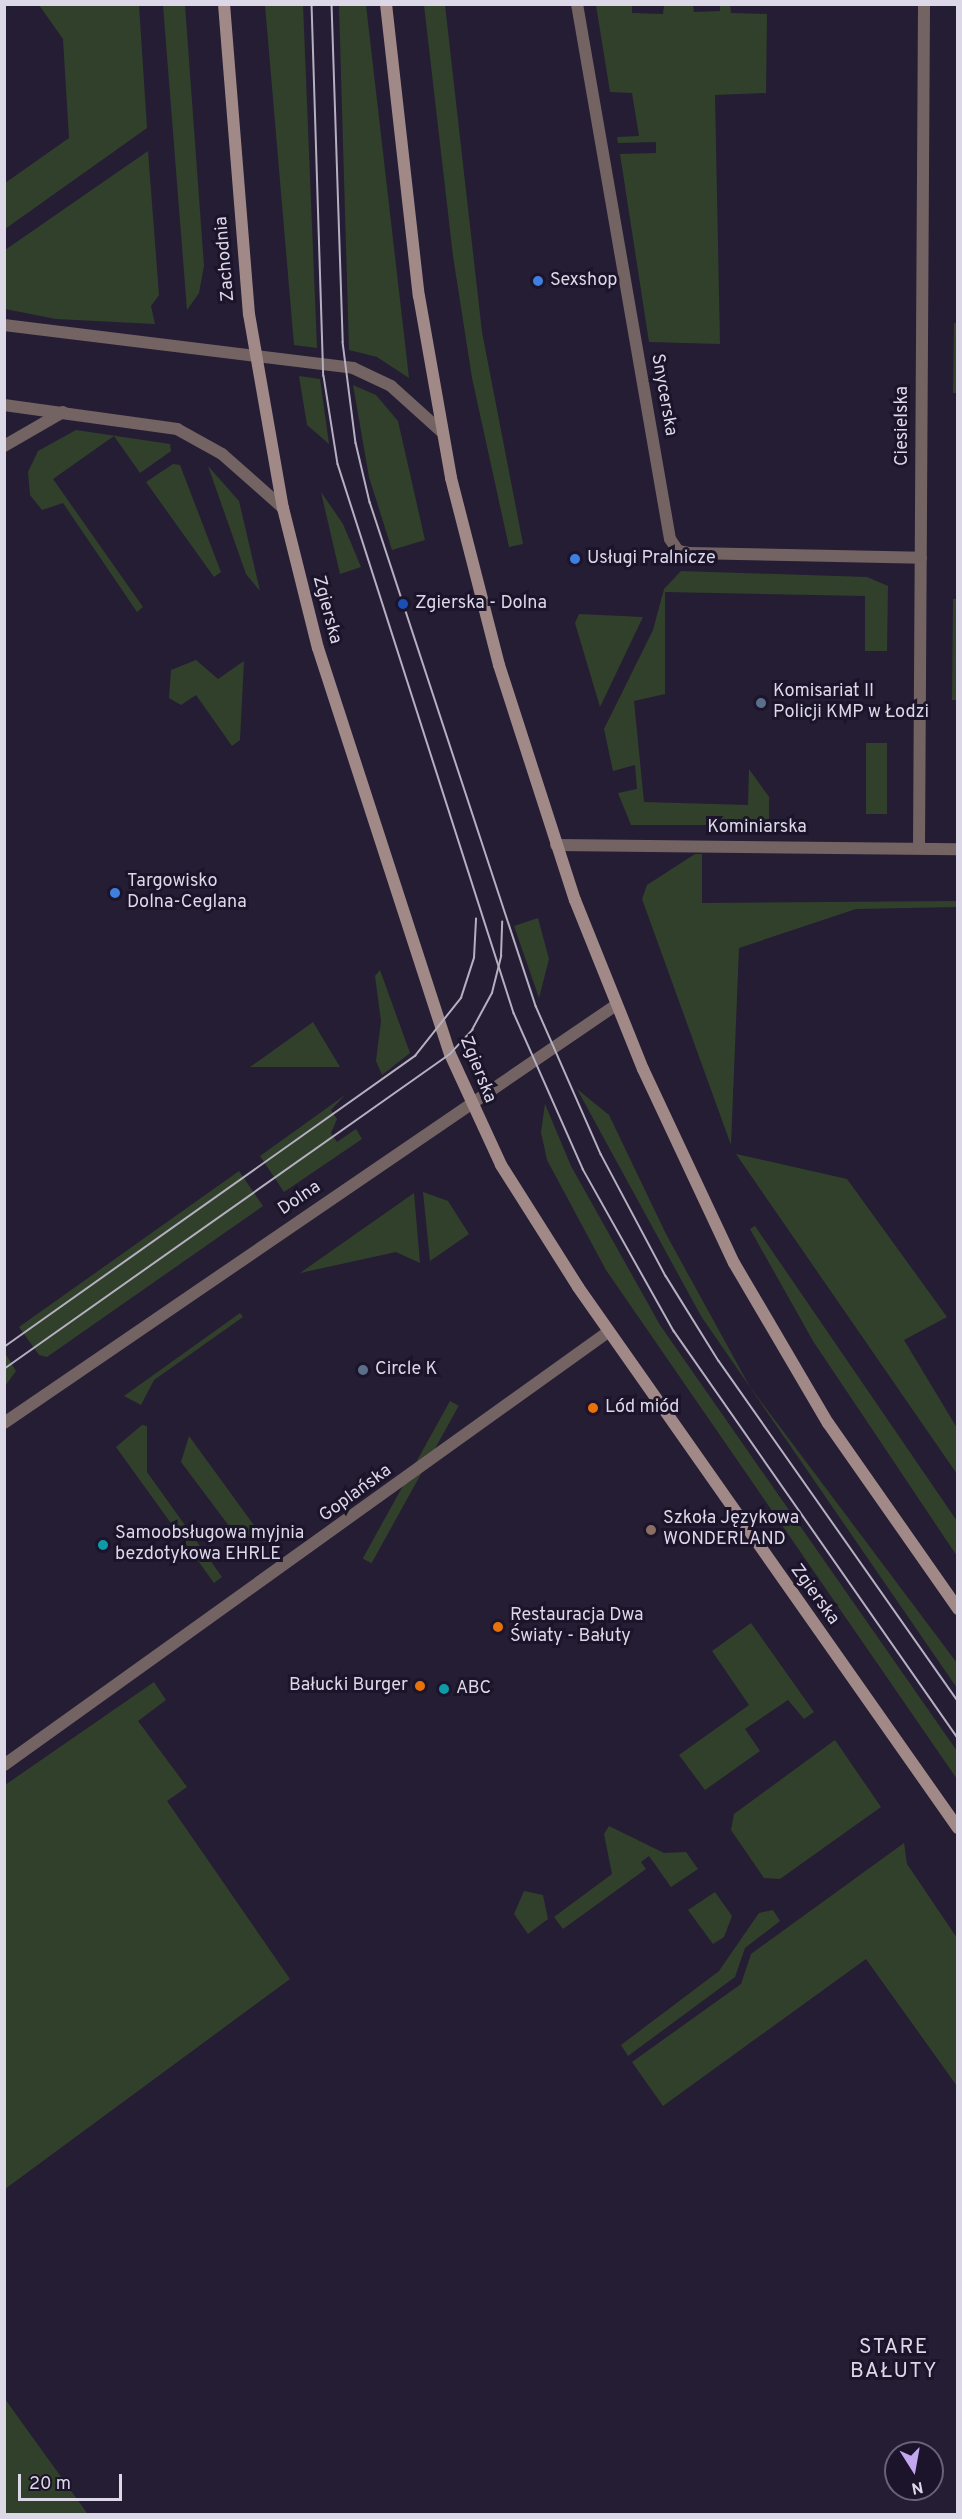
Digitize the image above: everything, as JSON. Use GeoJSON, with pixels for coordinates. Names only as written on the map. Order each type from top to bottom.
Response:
{"type":"FeatureCollection","features":[{"type":"Feature","properties":{"kind":"main road","name":"Zachodnia"},"geometry":{"type":"LineString","coordinates":[[224,4],[255,355],[283,508]]}},
{"type":"Feature","properties":{"kind":"main road"},"geometry":{"type":"LineString","coordinates":[[386,4],[419,296],[442,432],[484,611],[556,845],[616,1005],[705,1205],[760,1311],[828,1423],[957,1609]]}},
{"type":"Feature","properties":{"kind":"main road","name":"Zgierska"},"geometry":{"type":"LineString","coordinates":[[283,508],[318,648],[470,1103],[512,1184],[608,1332],[957,1828]]}},
{"type":"Feature","properties":{"kind":"street","name":"Snycerska"},"geometry":{"type":"LineString","coordinates":[[577,4],[670,539],[678,551],[689,553],[921,558]]}},
{"type":"Feature","properties":{"kind":"street","name":"Ciesielska"},"geometry":{"type":"LineString","coordinates":[[919,848],[924,4]]}},
{"type":"Feature","properties":{"kind":"street"},"geometry":{"type":"LineString","coordinates":[[4,326],[255,355],[371,375],[407,398],[442,432]]}},
{"type":"Feature","properties":{"kind":"street"},"geometry":{"type":"LineString","coordinates":[[4,405],[63,412],[187,433],[238,466],[283,508]]}},
{"type":"Feature","properties":{"kind":"street"},"geometry":{"type":"LineString","coordinates":[[4,446],[63,412]]}},
{"type":"Feature","properties":{"kind":"street","name":"Kominiarska"},"geometry":{"type":"LineString","coordinates":[[556,845],[957,849]]}},
{"type":"Feature","properties":{"kind":"street","name":"Dolna"},"geometry":{"type":"LineString","coordinates":[[4,1423],[616,1005]]}},
{"type":"Feature","properties":{"kind":"street","name":"Goplańska"},"geometry":{"type":"LineString","coordinates":[[4,1765],[608,1332]]}},
{"type":"Feature","properties":{"kind":"green space"},"geometry":{"type":"Polygon","coordinates":[[[39,5],[139,5],[147,128],[5,229],[5,183],[69,138],[63,39],[39,5]]]}},
{"type":"Feature","properties":{"kind":"green space"},"geometry":{"type":"Polygon","coordinates":[[[163,5],[185,5],[204,266],[199,293],[187,310],[163,5]]]}},
{"type":"Feature","properties":{"kind":"green space"},"geometry":{"type":"Polygon","coordinates":[[[265,5],[303,5],[317,348],[294,345],[265,5]]]}},
{"type":"Feature","properties":{"kind":"green space"},"geometry":{"type":"Polygon","coordinates":[[[339,5],[366,5],[409,378],[377,357],[349,350],[339,5]]]}},
{"type":"Feature","properties":{"kind":"green space"},"geometry":{"type":"Polygon","coordinates":[[[424,5],[445,5],[482,332],[523,544],[509,547],[472,378],[453,256],[424,5]]]}},
{"type":"Feature","properties":{"kind":"green space"},"geometry":{"type":"Polygon","coordinates":[[[596,5],[632,5],[632,13],[663,14],[664,5],[693,5],[694,12],[720,11],[720,5],[730,5],[731,13],[767,14],[766,93],[715,95],[720,344],[649,342],[620,154],[656,153],[656,142],[618,143],[617,137],[639,136],[632,93],[610,92],[596,5]]]}},
{"type":"Feature","properties":{"kind":"green space"},"geometry":{"type":"Polygon","coordinates":[[[148,151],[159,295],[151,306],[155,324],[56,319],[5,309],[5,250],[148,151]]]}},
{"type":"Feature","properties":{"kind":"green space"},"geometry":{"type":"Polygon","coordinates":[[[954,323],[957,323],[957,393],[953,393],[954,323]]]}},
{"type":"Feature","properties":{"kind":"green space"},"geometry":{"type":"Polygon","coordinates":[[[299,376],[320,379],[329,444],[307,425],[299,376]]]}},
{"type":"Feature","properties":{"kind":"green space"},"geometry":{"type":"Polygon","coordinates":[[[353,385],[376,395],[398,421],[425,540],[392,550],[369,477],[353,385]]]}},
{"type":"Feature","properties":{"kind":"green space"},"geometry":{"type":"Polygon","coordinates":[[[76,430],[170,444],[171,451],[140,473],[114,436],[53,479],[143,607],[137,612],[63,503],[42,510],[30,495],[28,472],[38,451],[76,430]]]}},
{"type":"Feature","properties":{"kind":"green space"},"geometry":{"type":"Polygon","coordinates":[[[173,464],[180,465],[221,572],[214,577],[146,482],[173,464]]]}},
{"type":"Feature","properties":{"kind":"green space"},"geometry":{"type":"Polygon","coordinates":[[[208,466],[239,501],[260,591],[246,574],[208,466]]]}},
{"type":"Feature","properties":{"kind":"green space"},"geometry":{"type":"Polygon","coordinates":[[[321,492],[343,524],[361,567],[340,574],[321,492]]]}},
{"type":"Feature","properties":{"kind":"green space"},"geometry":{"type":"Polygon","coordinates":[[[681,571],[867,577],[888,586],[887,651],[865,651],[865,596],[665,592],[665,694],[634,701],[644,802],[748,805],[749,769],[769,797],[769,823],[763,825],[631,825],[618,793],[637,789],[635,765],[613,771],[604,729],[653,630],[664,589],[681,571]]]}},
{"type":"Feature","properties":{"kind":"green space"},"geometry":{"type":"Polygon","coordinates":[[[953,599],[957,599],[957,700],[952,700],[953,599]]]}},
{"type":"Feature","properties":{"kind":"green space"},"geometry":{"type":"Polygon","coordinates":[[[579,614],[643,617],[600,707],[575,623],[579,614]]]}},
{"type":"Feature","properties":{"kind":"green space"},"geometry":{"type":"Polygon","coordinates":[[[196,660],[218,679],[244,661],[240,740],[232,746],[196,695],[181,705],[169,698],[171,670],[196,660]]]}},
{"type":"Feature","properties":{"kind":"green space"},"geometry":{"type":"Polygon","coordinates":[[[866,743],[887,743],[887,814],[866,814],[866,743]]]}},
{"type":"Feature","properties":{"kind":"green space"},"geometry":{"type":"Polygon","coordinates":[[[695,854],[702,854],[702,903],[957,901],[957,907],[856,909],[739,948],[731,1145],[642,899],[647,885],[695,854]]]}},
{"type":"Feature","properties":{"kind":"green space"},"geometry":{"type":"Polygon","coordinates":[[[538,918],[549,959],[539,998],[514,926],[538,918]]]}},
{"type":"Feature","properties":{"kind":"green space"},"geometry":{"type":"Polygon","coordinates":[[[380,970],[410,1053],[382,1075],[376,1061],[381,1021],[375,976],[380,970]]]}},
{"type":"Feature","properties":{"kind":"green space"},"geometry":{"type":"Polygon","coordinates":[[[313,1022],[340,1067],[250,1067],[313,1022]]]}},
{"type":"Feature","properties":{"kind":"green space"},"geometry":{"type":"Polygon","coordinates":[[[577,1089],[609,1115],[666,1234],[750,1387],[957,1663],[957,1688],[701,1316],[577,1089]]]}},
{"type":"Feature","properties":{"kind":"green space"},"geometry":{"type":"Polygon","coordinates":[[[345,1095],[331,1110],[337,1119],[331,1133],[337,1142],[356,1129],[362,1139],[284,1192],[260,1156],[345,1095]]]}},
{"type":"Feature","properties":{"kind":"green space"},"geometry":{"type":"Polygon","coordinates":[[[545,1104],[571,1166],[660,1325],[957,1751],[957,1779],[606,1270],[547,1160],[541,1132],[545,1104]]]}},
{"type":"Feature","properties":{"kind":"green space"},"geometry":{"type":"Polygon","coordinates":[[[736,1154],[847,1179],[947,1317],[904,1340],[957,1428],[957,1474],[736,1154]]]}},
{"type":"Feature","properties":{"kind":"green space"},"geometry":{"type":"Polygon","coordinates":[[[239,1171],[263,1206],[47,1357],[39,1355],[19,1327],[239,1171]]]}},
{"type":"Feature","properties":{"kind":"green space"},"geometry":{"type":"Polygon","coordinates":[[[423,1192],[448,1201],[469,1234],[430,1261],[423,1192]]]}},
{"type":"Feature","properties":{"kind":"green space"},"geometry":{"type":"Polygon","coordinates":[[[414,1193],[420,1263],[396,1252],[300,1273],[414,1193]]]}},
{"type":"Feature","properties":{"kind":"green space"},"geometry":{"type":"Polygon","coordinates":[[[755,1226],[957,1521],[957,1556],[813,1341],[750,1229],[755,1226]]]}},
{"type":"Feature","properties":{"kind":"green space"},"geometry":{"type":"Polygon","coordinates":[[[240,1313],[243,1317],[154,1380],[141,1405],[124,1396],[240,1313]]]}},
{"type":"Feature","properties":{"kind":"green space"},"geometry":{"type":"Polygon","coordinates":[[[5,1353],[16,1371],[4,1386],[5,1353]]]}},
{"type":"Feature","properties":{"kind":"green space"},"geometry":{"type":"Polygon","coordinates":[[[450,1401],[459,1406],[371,1563],[363,1558],[450,1401]]]}},
{"type":"Feature","properties":{"kind":"green space"},"geometry":{"type":"Polygon","coordinates":[[[142,1425],[147,1426],[147,1472],[222,1577],[214,1583],[116,1447],[142,1425]]]}},
{"type":"Feature","properties":{"kind":"green space"},"geometry":{"type":"Polygon","coordinates":[[[189,1436],[261,1535],[279,1537],[271,1544],[232,1530],[181,1462],[189,1436]]]}},
{"type":"Feature","properties":{"kind":"green space"},"geometry":{"type":"Polygon","coordinates":[[[751,1623],[814,1712],[804,1719],[788,1700],[745,1729],[760,1751],[705,1790],[679,1755],[749,1705],[712,1651],[751,1623]]]}},
{"type":"Feature","properties":{"kind":"green space"},"geometry":{"type":"Polygon","coordinates":[[[154,1682],[166,1700],[138,1721],[187,1787],[167,1801],[290,1979],[5,2189],[5,1785],[154,1682]]]}},
{"type":"Feature","properties":{"kind":"green space"},"geometry":{"type":"Polygon","coordinates":[[[835,1740],[881,1807],[780,1879],[764,1878],[731,1830],[734,1814],[835,1740]]]}},
{"type":"Feature","properties":{"kind":"green space"},"geometry":{"type":"Polygon","coordinates":[[[609,1826],[664,1853],[686,1852],[698,1869],[671,1887],[649,1856],[641,1862],[646,1869],[563,1929],[554,1917],[612,1874],[604,1834],[609,1826]]]}},
{"type":"Feature","properties":{"kind":"green space"},"geometry":{"type":"Polygon","coordinates":[[[904,1843],[907,1864],[957,1938],[957,2086],[866,1959],[663,2106],[632,2062],[741,1984],[751,1954],[904,1843]]]}},
{"type":"Feature","properties":{"kind":"green space"},"geometry":{"type":"Polygon","coordinates":[[[524,1891],[543,1895],[548,1919],[528,1934],[514,1914],[524,1891]]]}},
{"type":"Feature","properties":{"kind":"green space"},"geometry":{"type":"Polygon","coordinates":[[[715,1892],[732,1916],[724,1937],[713,1944],[688,1910],[715,1892]]]}},
{"type":"Feature","properties":{"kind":"green space"},"geometry":{"type":"Polygon","coordinates":[[[773,1910],[780,1921],[745,1948],[735,1977],[628,2056],[621,2045],[719,1971],[759,1913],[773,1910]]]}},
{"type":"Feature","properties":{"kind":"green space"},"geometry":{"type":"Polygon","coordinates":[[[5,2399],[87,2513],[88,2514],[5,2514],[5,2399]]]}},
{"type":"Feature","properties":{"kind":"tram line"},"geometry":{"type":"LineString","coordinates":[[312,4],[324,376],[338,464],[514,1013],[583,1169],[674,1331],[958,1738]]}},
{"type":"Feature","properties":{"kind":"tram line"},"geometry":{"type":"LineString","coordinates":[[332,4],[343,342],[356,443],[370,502],[536,1006],[601,1154],[666,1276],[719,1361],[958,1701]]}},
{"type":"Feature","properties":{"kind":"tram line"},"geometry":{"type":"LineString","coordinates":[[4,1347],[415,1056],[461,998],[474,958],[476,919]]}},
{"type":"Feature","properties":{"kind":"tram line"},"geometry":{"type":"LineString","coordinates":[[4,1369],[450,1054],[472,1030],[492,993],[501,956],[502,922]]}},
{"type":"Feature","properties":{"kind":"place","name":"Sexshop"},"geometry":{"type":"Point","coordinates":[538,281]}},
{"type":"Feature","properties":{"kind":"place","name":"Usługi Pralnicze"},"geometry":{"type":"Point","coordinates":[575,559]}},
{"type":"Feature","properties":{"kind":"place","name":"Zgierska - Dolna"},"geometry":{"type":"Point","coordinates":[403,604]}},
{"type":"Feature","properties":{"kind":"place","name":"Komisariat II Policji KMP w Łodzi"},"geometry":{"type":"Point","coordinates":[761,703]}},
{"type":"Feature","properties":{"kind":"place","name":"Targowisko Dolna-Ceglana"},"geometry":{"type":"Point","coordinates":[115,893]}},
{"type":"Feature","properties":{"kind":"place","name":"Circle K"},"geometry":{"type":"Point","coordinates":[363,1370]}},
{"type":"Feature","properties":{"kind":"place","name":"Lód miód"},"geometry":{"type":"Point","coordinates":[593,1408]}},
{"type":"Feature","properties":{"kind":"place","name":"Szkoła Językowa WONDERLAND"},"geometry":{"type":"Point","coordinates":[651,1530]}},
{"type":"Feature","properties":{"kind":"place","name":"Samoobsługowa myjnia bezdotykowa EHRLE"},"geometry":{"type":"Point","coordinates":[103,1545]}},
{"type":"Feature","properties":{"kind":"place","name":"Restauracja Dwa Światy - Bałuty"},"geometry":{"type":"Point","coordinates":[498,1627]}},
{"type":"Feature","properties":{"kind":"place","name":"Bałucki Burger"},"geometry":{"type":"Point","coordinates":[420,1686]}},
{"type":"Feature","properties":{"kind":"place","name":"ABC"},"geometry":{"type":"Point","coordinates":[444,1689]}},
{"type":"Feature","properties":{"kind":"district","name":"STARE BAŁUTY"},"geometry":{"type":"Point","coordinates":[894,2360]}}]}
